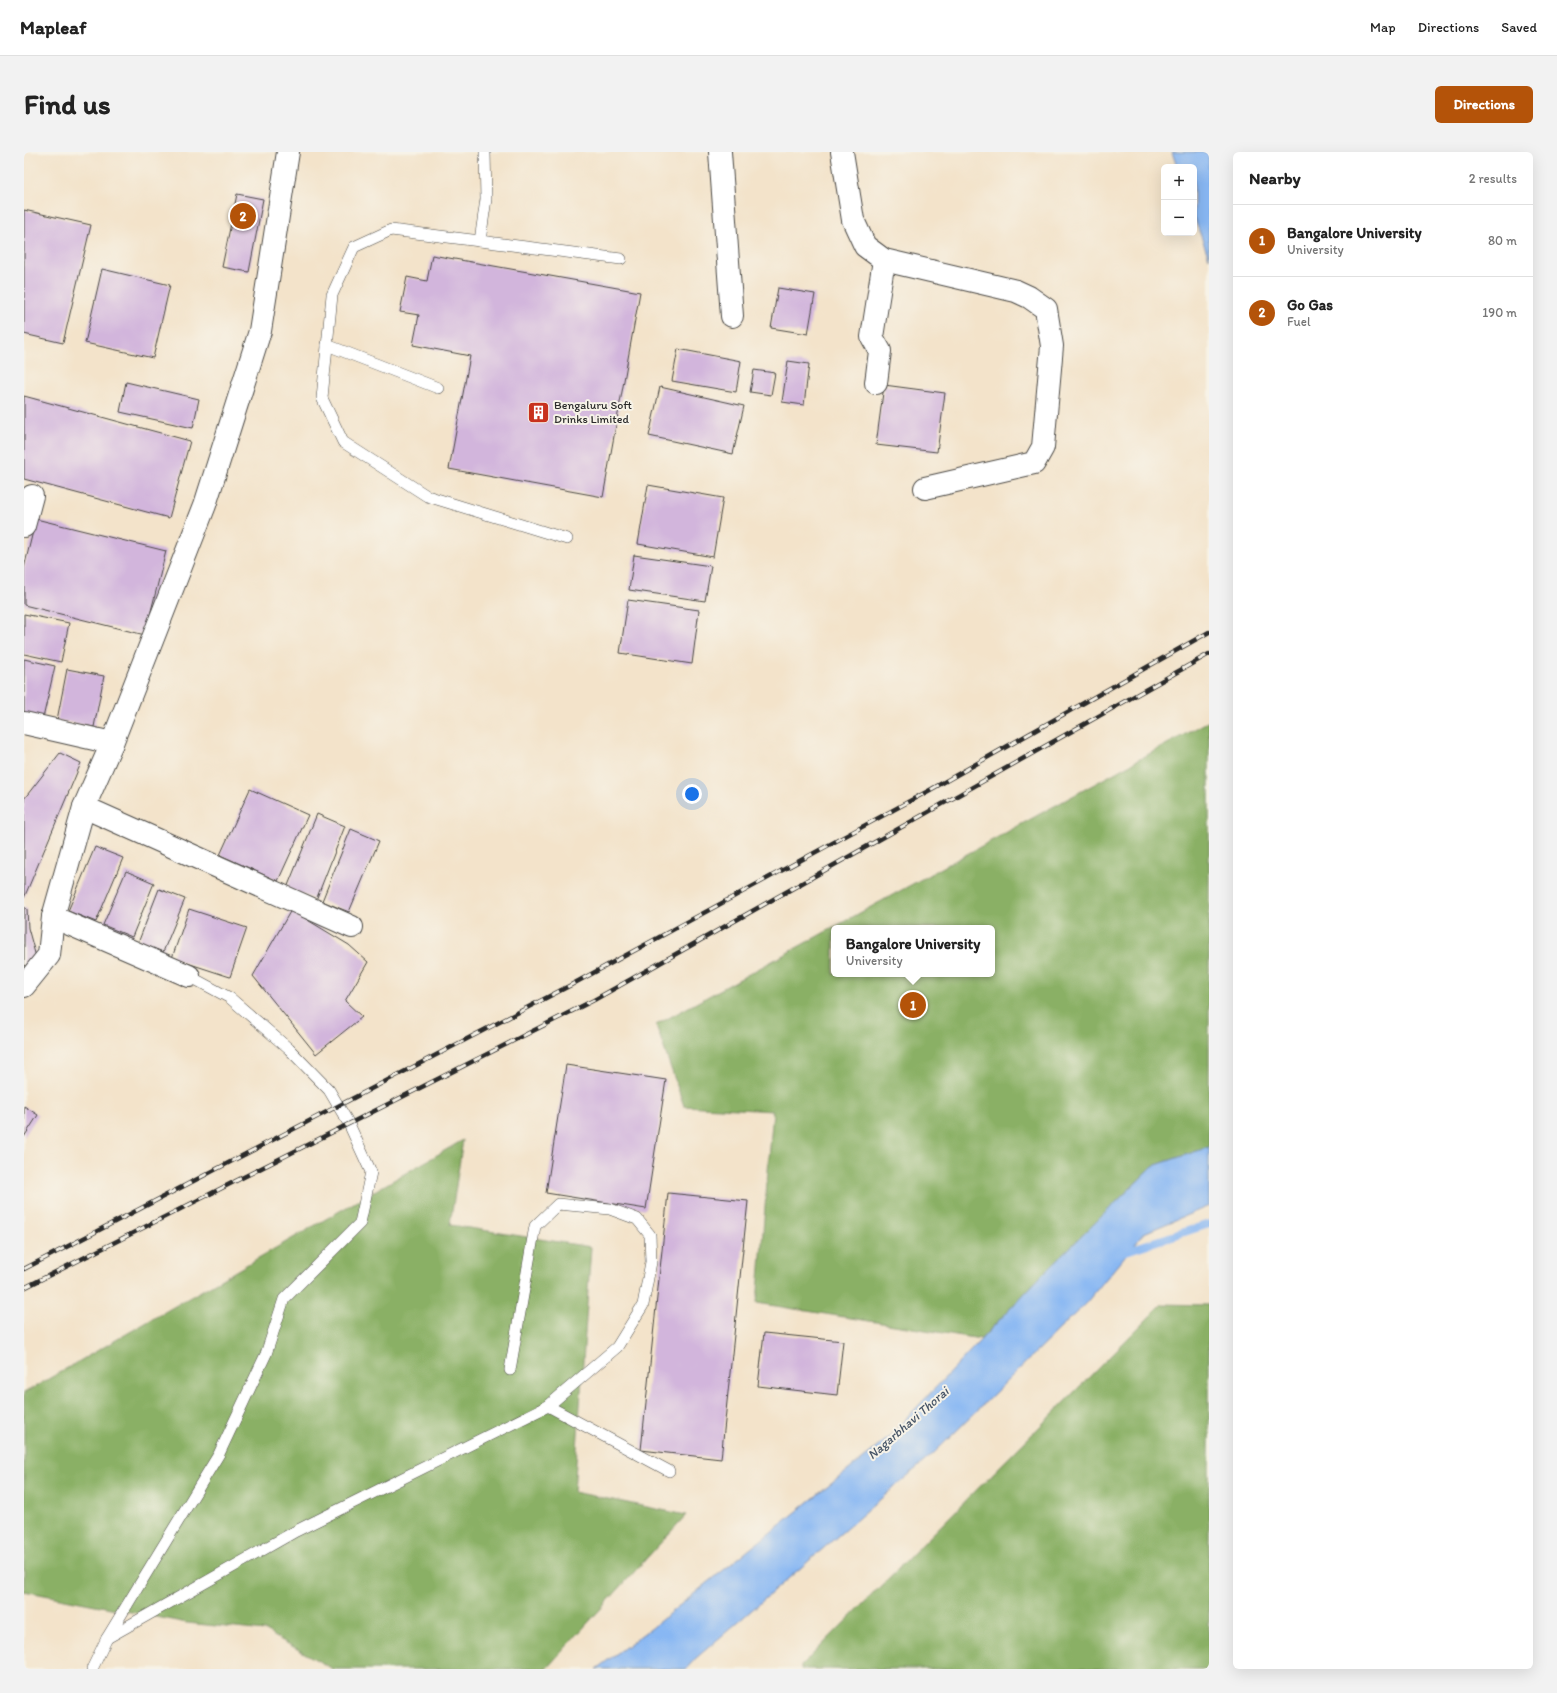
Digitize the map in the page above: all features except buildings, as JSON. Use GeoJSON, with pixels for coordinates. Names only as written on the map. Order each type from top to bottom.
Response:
{"type":"FeatureCollection","features":[{"type":"Feature","properties":{"kind":"street"},"geometry":{"type":"LineString","coordinates":[[24,986],[49,955],[53,917],[84,807],[112,743],[205,505],[260,331],[288,152]]}},
{"type":"Feature","properties":{"kind":"street"},"geometry":{"type":"LineString","coordinates":[[720,152],[732,316]]}},
{"type":"Feature","properties":{"kind":"street"},"geometry":{"type":"LineString","coordinates":[[842,152],[853,220],[865,246],[884,260],[1016,291],[1029,297],[1046,309],[1052,346],[1043,447],[1034,463],[926,488]]}},
{"type":"Feature","properties":{"kind":"street"},"geometry":{"type":"LineString","coordinates":[[876,383],[880,351],[872,337],[884,260]]}},
{"type":"Feature","properties":{"kind":"street"},"geometry":{"type":"LineString","coordinates":[[24,526],[32,496]]}},
{"type":"Feature","properties":{"kind":"street"},"geometry":{"type":"LineString","coordinates":[[24,723],[112,743]]}},
{"type":"Feature","properties":{"kind":"street"},"geometry":{"type":"LineString","coordinates":[[84,807],[352,927]]}},
{"type":"Feature","properties":{"kind":"street"},"geometry":{"type":"LineString","coordinates":[[53,917],[189,976]]}},
{"type":"Feature","properties":{"kind":"lane"},"geometry":{"type":"LineString","coordinates":[[480,241],[486,199],[485,152]]}},
{"type":"Feature","properties":{"kind":"lane"},"geometry":{"type":"LineString","coordinates":[[567,539],[427,496],[343,442],[322,398],[332,295],[354,247],[390,230],[621,259]]}},
{"type":"Feature","properties":{"kind":"lane"},"geometry":{"type":"LineString","coordinates":[[327,345],[438,388]]}},
{"type":"Feature","properties":{"kind":"lane"},"geometry":{"type":"LineString","coordinates":[[92,1669],[107,1638],[219,1454],[266,1354],[284,1299],[360,1223],[371,1172],[349,1124],[329,1090],[289,1049],[230,998],[189,976]]}},
{"type":"Feature","properties":{"kind":"lane"},"geometry":{"type":"LineString","coordinates":[[107,1638],[296,1531],[548,1406],[618,1347],[643,1305],[651,1262],[650,1235],[637,1218],[610,1209],[558,1204],[535,1226],[510,1370]]}},
{"type":"Feature","properties":{"kind":"lane"},"geometry":{"type":"LineString","coordinates":[[548,1406],[669,1471]]}},
{"type":"Feature","properties":{"kind":"green space"},"geometry":{"type":"Polygon","coordinates":[[[1209,721],[1209,1147],[1153,1166],[1043,1274],[981,1339],[757,1303],[773,1111],[684,1106],[656,1025],[831,929],[831,977],[995,977],[995,925],[838,925],[1209,721]]]}},
{"type":"Feature","properties":{"kind":"green space"},"geometry":{"type":"Polygon","coordinates":[[[463,1140],[450,1225],[591,1247],[574,1492],[686,1515],[546,1669],[333,1669],[265,1631],[187,1623],[24,1591],[24,1393],[463,1140]]]}},
{"type":"Feature","properties":{"kind":"green space"},"geometry":{"type":"Polygon","coordinates":[[[1162,1304],[1209,1305],[1209,1669],[801,1669],[801,1666],[1162,1304]]]}},
{"type":"Feature","properties":{"kind":"water"},"geometry":{"type":"Polygon","coordinates":[[[1172,152],[1209,152],[1209,258],[1197,225],[1197,164],[1176,164],[1172,152]]]}},
{"type":"Feature","properties":{"kind":"water","name":"Nagarbhavi Thorai"},"geometry":{"type":"Polygon","coordinates":[[[1209,1147],[1209,1206],[1144,1233],[1086,1303],[934,1453],[695,1659],[686,1669],[596,1669],[655,1625],[886,1440],[1043,1274],[1153,1166],[1209,1147]]]}},
{"type":"Feature","properties":{"kind":"waterway","name":"Nagarbhavi Thorai"},"geometry":{"type":"LineString","coordinates":[[1120,1253],[1209,1224]]}},
{"type":"Feature","properties":{"kind":"railway"},"geometry":{"type":"LineString","coordinates":[[24,1269],[571,985],[930,790],[1209,632]]}},
{"type":"Feature","properties":{"kind":"railway"},"geometry":{"type":"LineString","coordinates":[[24,1288],[594,1000],[1209,654]]}},
{"type":"Feature","properties":{"kind":"place","name":"Go Gas"},"geometry":{"type":"Point","coordinates":[243,216]}},
{"type":"Feature","properties":{"kind":"place","name":"Bengaluru Soft Drinks Limited"},"geometry":{"type":"Point","coordinates":[539,412]}},
{"type":"Feature","properties":{"kind":"place","name":"Bangalore University"},"geometry":{"type":"Point","coordinates":[913,1005]}}]}
